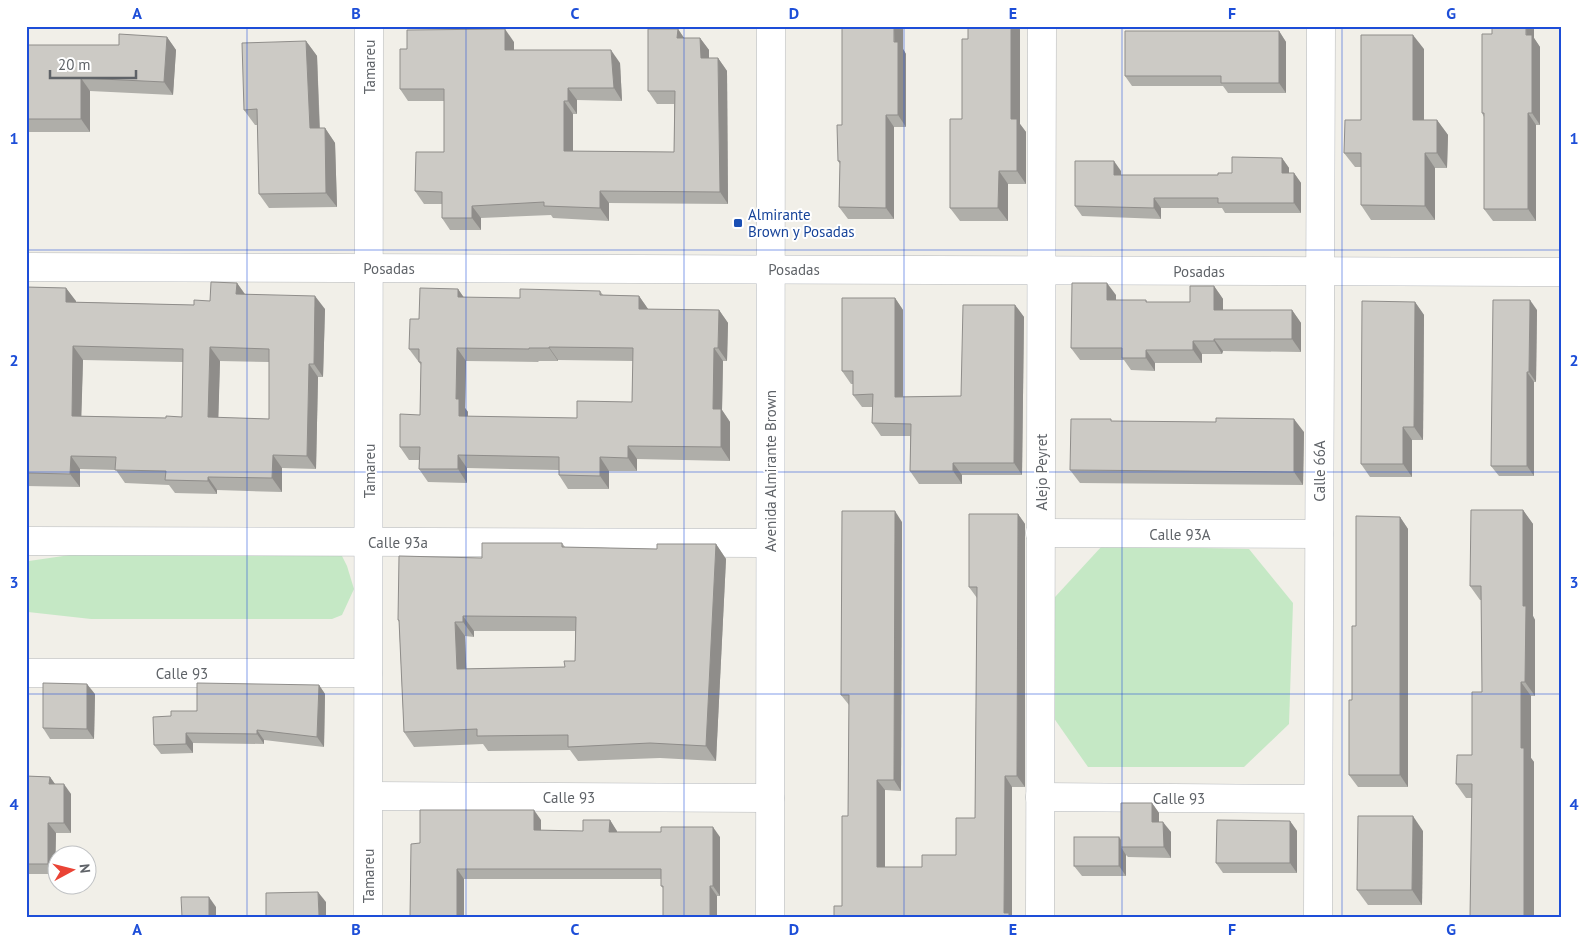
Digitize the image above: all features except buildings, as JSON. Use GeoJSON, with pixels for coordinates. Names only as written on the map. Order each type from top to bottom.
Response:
{"type":"FeatureCollection","features":[{"type":"Feature","properties":{"kind":"street","name":"Tamareu"},"geometry":{"type":"LineString","coordinates":[[368,917],[369,26]]}},
{"type":"Feature","properties":{"kind":"street","name":"Avenida Almirante Brown"},"geometry":{"type":"LineString","coordinates":[[770,917],[771,26]]}},
{"type":"Feature","properties":{"kind":"street","name":"Alejo Peyret"},"geometry":{"type":"LineString","coordinates":[[1040,917],[1042,26]]}},
{"type":"Feature","properties":{"kind":"street","name":"Calle 66A"},"geometry":{"type":"LineString","coordinates":[[1318,917],[1321,26]]}},
{"type":"Feature","properties":{"kind":"street","name":"Posadas"},"geometry":{"type":"LineString","coordinates":[[26,267],[1562,272]]}},
{"type":"Feature","properties":{"kind":"street","name":"Calle 93A"},"geometry":{"type":"LineString","coordinates":[[1040,533],[1319,534]]}},
{"type":"Feature","properties":{"kind":"street","name":"Calle 93a"},"geometry":{"type":"LineString","coordinates":[[26,541],[770,543]]}},
{"type":"Feature","properties":{"kind":"street","name":"Calle 93"},"geometry":{"type":"LineString","coordinates":[[26,673],[368,673]]}},
{"type":"Feature","properties":{"kind":"street","name":"Calle 93"},"geometry":{"type":"LineString","coordinates":[[368,796],[770,798]]}},
{"type":"Feature","properties":{"kind":"street","name":"Calle 93"},"geometry":{"type":"LineString","coordinates":[[1040,798],[1318,799]]}},
{"type":"Feature","properties":{"kind":"green space"},"geometry":{"type":"Polygon","coordinates":[[[1102,546],[1249,549],[1293,603],[1289,724],[1244,767],[1088,767],[1051,714],[1055,597],[1102,546]]]}},
{"type":"Feature","properties":{"kind":"green space"},"geometry":{"type":"Polygon","coordinates":[[[341,554],[354,589],[342,615],[332,619],[91,619],[28,612],[26,609],[26,565],[29,561],[70,555],[341,554]]]}},
{"type":"Feature","properties":{"kind":"place","name":"Almirante Brown y Posadas"},"geometry":{"type":"Point","coordinates":[738,223]}}]}
